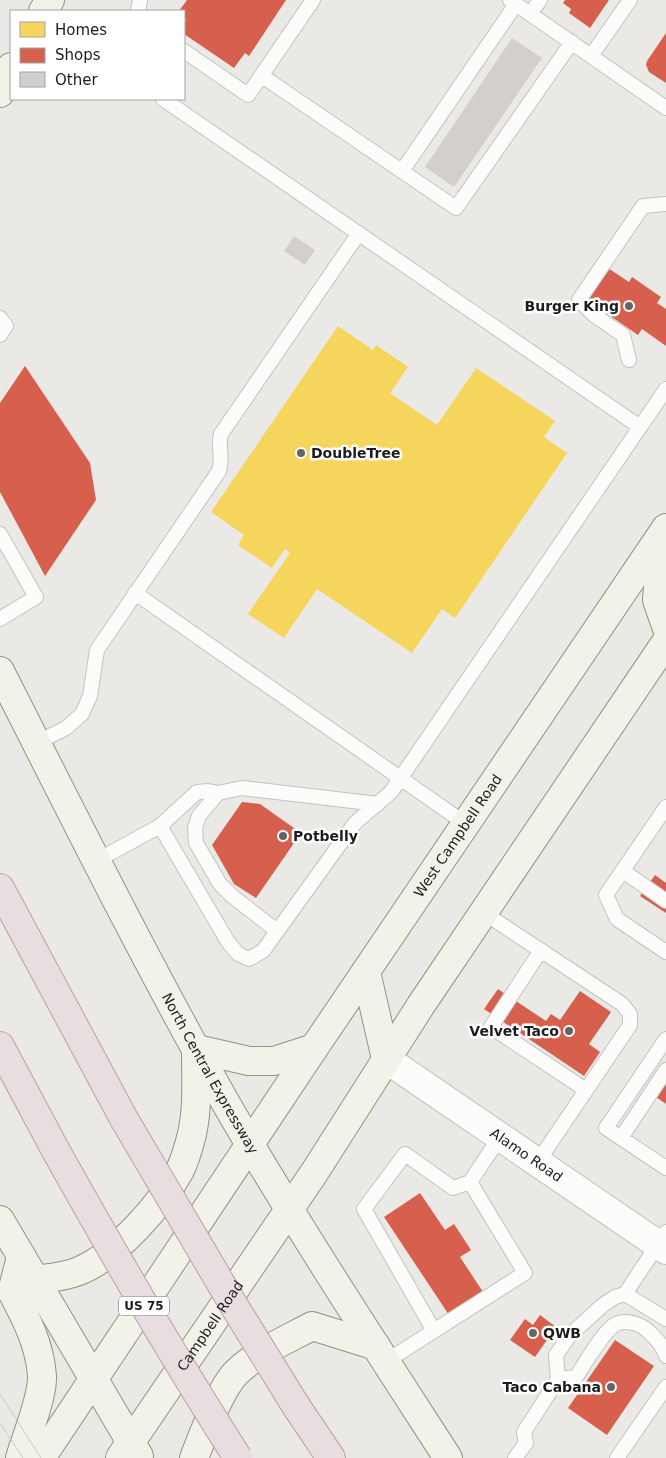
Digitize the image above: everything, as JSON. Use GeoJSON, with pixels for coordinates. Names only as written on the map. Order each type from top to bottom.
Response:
{"type":"FeatureCollection","features":[{"type":"Feature","properties":{"kind":"highway"},"geometry":{"type":"LineString","coordinates":[[0,888],[124,1119],[236,1309],[296,1406],[331,1458]]}},
{"type":"Feature","properties":{"kind":"highway","name":"US 75"},"geometry":{"type":"LineString","coordinates":[[0,1046],[116,1259],[238,1458]]}},
{"type":"Feature","properties":{"kind":"main road"},"geometry":{"type":"LineString","coordinates":[[0,93],[10,69]]}},
{"type":"Feature","properties":{"kind":"main road"},"geometry":{"type":"LineString","coordinates":[[664,531],[657,600],[666,626]]}},
{"type":"Feature","properties":{"kind":"main road","name":"West Campbell Road"},"geometry":{"type":"LineString","coordinates":[[41,1458],[314,1048],[664,531]]}},
{"type":"Feature","properties":{"kind":"main road"},"geometry":{"type":"LineString","coordinates":[[290,1209],[386,1059],[666,642]]}},
{"type":"Feature","properties":{"kind":"main road","name":"North Central Expressway"},"geometry":{"type":"LineString","coordinates":[[0,671],[96,861],[196,1049],[290,1209],[380,1354],[448,1458]]}},
{"type":"Feature","properties":{"kind":"main road"},"geometry":{"type":"LineString","coordinates":[[366,972],[386,1059]]}},
{"type":"Feature","properties":{"kind":"main road"},"geometry":{"type":"LineString","coordinates":[[27,1269],[56,1277],[78,1271],[96,1262],[131,1234],[164,1194],[180,1170],[192,1136],[196,1113],[196,1049],[249,1061],[274,1061],[314,1048]]}},
{"type":"Feature","properties":{"kind":"main road","name":"Campbell Road"},"geometry":{"type":"LineString","coordinates":[[130,1453],[290,1209]]}},
{"type":"Feature","properties":{"kind":"main road"},"geometry":{"type":"LineString","coordinates":[[0,1220],[27,1269],[94,1380],[130,1453]]}},
{"type":"Feature","properties":{"kind":"main road"},"geometry":{"type":"LineString","coordinates":[[20,1458],[39,1398],[42,1376],[31,1327],[12,1292],[27,1269]]}},
{"type":"Feature","properties":{"kind":"main road"},"geometry":{"type":"LineString","coordinates":[[194,1458],[219,1400],[235,1374],[252,1359],[312,1326],[380,1354]]}},
{"type":"Feature","properties":{"kind":"street","name":"Alamo Road"},"geometry":{"type":"LineString","coordinates":[[386,1059],[537,1163],[663,1242]]}},
{"type":"Feature","properties":{"kind":"lane"},"geometry":{"type":"LineString","coordinates":[[185,52],[248,95],[313,0]]}},
{"type":"Feature","properties":{"kind":"lane"},"geometry":{"type":"LineString","coordinates":[[530,14],[540,0]]}},
{"type":"Feature","properties":{"kind":"lane"},"geometry":{"type":"LineString","coordinates":[[591,56],[630,0]]}},
{"type":"Feature","properties":{"kind":"lane"},"geometry":{"type":"LineString","coordinates":[[402,171],[513,2],[666,108]]}},
{"type":"Feature","properties":{"kind":"lane"},"geometry":{"type":"LineString","coordinates":[[262,76],[456,208],[572,42]]}},
{"type":"Feature","properties":{"kind":"lane"},"geometry":{"type":"LineString","coordinates":[[164,100],[640,427]]}},
{"type":"Feature","properties":{"kind":"lane"},"geometry":{"type":"LineString","coordinates":[[629,360],[623,335],[594,315],[579,300],[643,206],[666,204]]}},
{"type":"Feature","properties":{"kind":"lane"},"geometry":{"type":"LineString","coordinates":[[36,743],[66,728],[82,714],[90,696],[97,650],[219,471],[223,460],[219,445],[221,434],[359,233]]}},
{"type":"Feature","properties":{"kind":"lane"},"geometry":{"type":"LineString","coordinates":[[0,318],[6,326],[0,335]]}},
{"type":"Feature","properties":{"kind":"lane"},"geometry":{"type":"LineString","coordinates":[[160,826],[228,942],[238,954],[249,959],[263,952],[355,823],[391,792],[666,389]]}},
{"type":"Feature","properties":{"kind":"lane"},"geometry":{"type":"LineString","coordinates":[[0,534],[36,597],[0,619]]}},
{"type":"Feature","properties":{"kind":"lane"},"geometry":{"type":"LineString","coordinates":[[135,593],[466,824]]}},
{"type":"Feature","properties":{"kind":"lane"},"geometry":{"type":"LineString","coordinates":[[96,861],[160,826],[197,792],[208,791],[218,794],[242,788],[378,804]]}},
{"type":"Feature","properties":{"kind":"lane"},"geometry":{"type":"LineString","coordinates":[[218,794],[199,816],[195,828],[196,843],[220,884],[232,896],[277,931]]}},
{"type":"Feature","properties":{"kind":"lane"},"geometry":{"type":"LineString","coordinates":[[666,808],[606,895],[617,919],[666,952]]}},
{"type":"Feature","properties":{"kind":"lane"},"geometry":{"type":"LineString","coordinates":[[623,871],[666,901]]}},
{"type":"Feature","properties":{"kind":"lane"},"geometry":{"type":"LineString","coordinates":[[484,913],[622,1004],[630,1014],[630,1025],[537,1163]]}},
{"type":"Feature","properties":{"kind":"lane"},"geometry":{"type":"LineString","coordinates":[[541,950],[491,1027],[586,1090]]}},
{"type":"Feature","properties":{"kind":"lane"},"geometry":{"type":"LineString","coordinates":[[666,1039],[606,1128],[666,1168]]}},
{"type":"Feature","properties":{"kind":"lane"},"geometry":{"type":"LineString","coordinates":[[621,1138],[666,1070]]}},
{"type":"Feature","properties":{"kind":"lane"},"geometry":{"type":"LineString","coordinates":[[434,1331],[364,1209],[405,1154],[453,1188],[470,1182],[500,1138]]}},
{"type":"Feature","properties":{"kind":"lane"},"geometry":{"type":"LineString","coordinates":[[380,1354],[434,1331],[525,1273],[470,1182]]}},
{"type":"Feature","properties":{"kind":"lane"},"geometry":{"type":"LineString","coordinates":[[516,1457],[526,1443],[524,1432],[558,1379],[556,1355],[570,1335],[603,1305],[615,1297],[625,1294],[663,1242]]}},
{"type":"Feature","properties":{"kind":"lane"},"geometry":{"type":"LineString","coordinates":[[625,1294],[666,1320]]}},
{"type":"Feature","properties":{"kind":"lane"},"geometry":{"type":"LineString","coordinates":[[558,1379],[576,1377],[604,1336],[616,1324],[629,1322],[645,1328],[657,1339],[666,1356]]}},
{"type":"Feature","properties":{"kind":"lane"},"geometry":{"type":"LineString","coordinates":[[616,1458],[665,1385]]}},
{"type":"Feature","properties":{"kind":"building: Homes"},"geometry":{"type":"Polygon","coordinates":[[[338,326],[373,350],[376,345],[408,367],[390,393],[437,425],[476,368],[555,421],[544,437],[567,453],[455,618],[442,609],[412,653],[317,589],[284,638],[248,614],[290,553],[285,549],[272,568],[238,545],[244,535],[211,512],[338,326]]]}},
{"type":"Feature","properties":{"kind":"building: Shops"},"geometry":{"type":"Polygon","coordinates":[[[187,0],[286,0],[249,56],[245,53],[234,68],[185,35],[185,10],[180,10],[187,0]]]}},
{"type":"Feature","properties":{"kind":"building: Shops"},"geometry":{"type":"Polygon","coordinates":[[[565,0],[609,0],[590,28],[569,13],[571,9],[563,3],[565,0]]]}},
{"type":"Feature","properties":{"kind":"building: Shops"},"geometry":{"type":"Polygon","coordinates":[[[666,33],[666,83],[649,72],[646,65],[666,33]]]}},
{"type":"Feature","properties":{"kind":"building: Shops","name":"Burger King"},"geometry":{"type":"Polygon","coordinates":[[[608,268],[629,282],[632,277],[661,297],[657,303],[666,309],[666,346],[642,329],[638,335],[583,297],[608,268]]]}},
{"type":"Feature","properties":{"kind":"building: Shops"},"geometry":{"type":"Polygon","coordinates":[[[25,366],[90,463],[96,500],[45,576],[0,492],[0,403],[25,366]]]}},
{"type":"Feature","properties":{"kind":"building: Shops"},"geometry":{"type":"Polygon","coordinates":[[[242,802],[260,804],[301,833],[256,898],[234,884],[212,845],[242,802]]]}},
{"type":"Feature","properties":{"kind":"building: Shops"},"geometry":{"type":"Polygon","coordinates":[[[655,875],[666,883],[666,913],[640,896],[655,875]]]}},
{"type":"Feature","properties":{"kind":"building: Shops","name":"Velvet Taco"},"geometry":{"type":"Polygon","coordinates":[[[498,989],[546,1021],[551,1014],[560,1020],[580,991],[611,1012],[589,1044],[600,1052],[584,1076],[484,1009],[498,989]]]}},
{"type":"Feature","properties":{"kind":"building: Shops"},"geometry":{"type":"Polygon","coordinates":[[[666,1083],[666,1104],[656,1097],[666,1083]]]}},
{"type":"Feature","properties":{"kind":"building: Shops"},"geometry":{"type":"Polygon","coordinates":[[[420,1193],[445,1230],[454,1224],[471,1250],[460,1257],[483,1292],[449,1315],[384,1217],[420,1193]]]}},
{"type":"Feature","properties":{"kind":"building: Shops","name":"QWB"},"geometry":{"type":"Polygon","coordinates":[[[540,1315],[556,1327],[535,1357],[510,1340],[525,1319],[533,1325],[540,1315]]]}},
{"type":"Feature","properties":{"kind":"building: Shops","name":"Taco Cabana"},"geometry":{"type":"Polygon","coordinates":[[[615,1340],[654,1366],[607,1435],[568,1408],[615,1340]]]}},
{"type":"Feature","properties":{"kind":"building: Other"},"geometry":{"type":"Polygon","coordinates":[[[512,38],[542,58],[454,187],[425,167],[512,38]]]}},
{"type":"Feature","properties":{"kind":"building: Other"},"geometry":{"type":"Polygon","coordinates":[[[294,236],[315,250],[305,265],[284,251],[294,236]]]}},
{"type":"Feature","properties":{"kind":"tram line"},"geometry":{"type":"LineString","coordinates":[[0,1394],[41,1458]]}},
{"type":"Feature","properties":{"kind":"tram line"},"geometry":{"type":"LineString","coordinates":[[0,1423],[23,1458]]}},
{"type":"Feature","properties":{"kind":"place","name":"Burger King"},"geometry":{"type":"Point","coordinates":[629,306]}},
{"type":"Feature","properties":{"kind":"place","name":"DoubleTree"},"geometry":{"type":"Point","coordinates":[301,453]}},
{"type":"Feature","properties":{"kind":"place","name":"Potbelly"},"geometry":{"type":"Point","coordinates":[283,836]}},
{"type":"Feature","properties":{"kind":"place","name":"Velvet Taco"},"geometry":{"type":"Point","coordinates":[569,1031]}},
{"type":"Feature","properties":{"kind":"place","name":"QWB"},"geometry":{"type":"Point","coordinates":[533,1333]}},
{"type":"Feature","properties":{"kind":"place","name":"Taco Cabana"},"geometry":{"type":"Point","coordinates":[611,1387]}}]}
